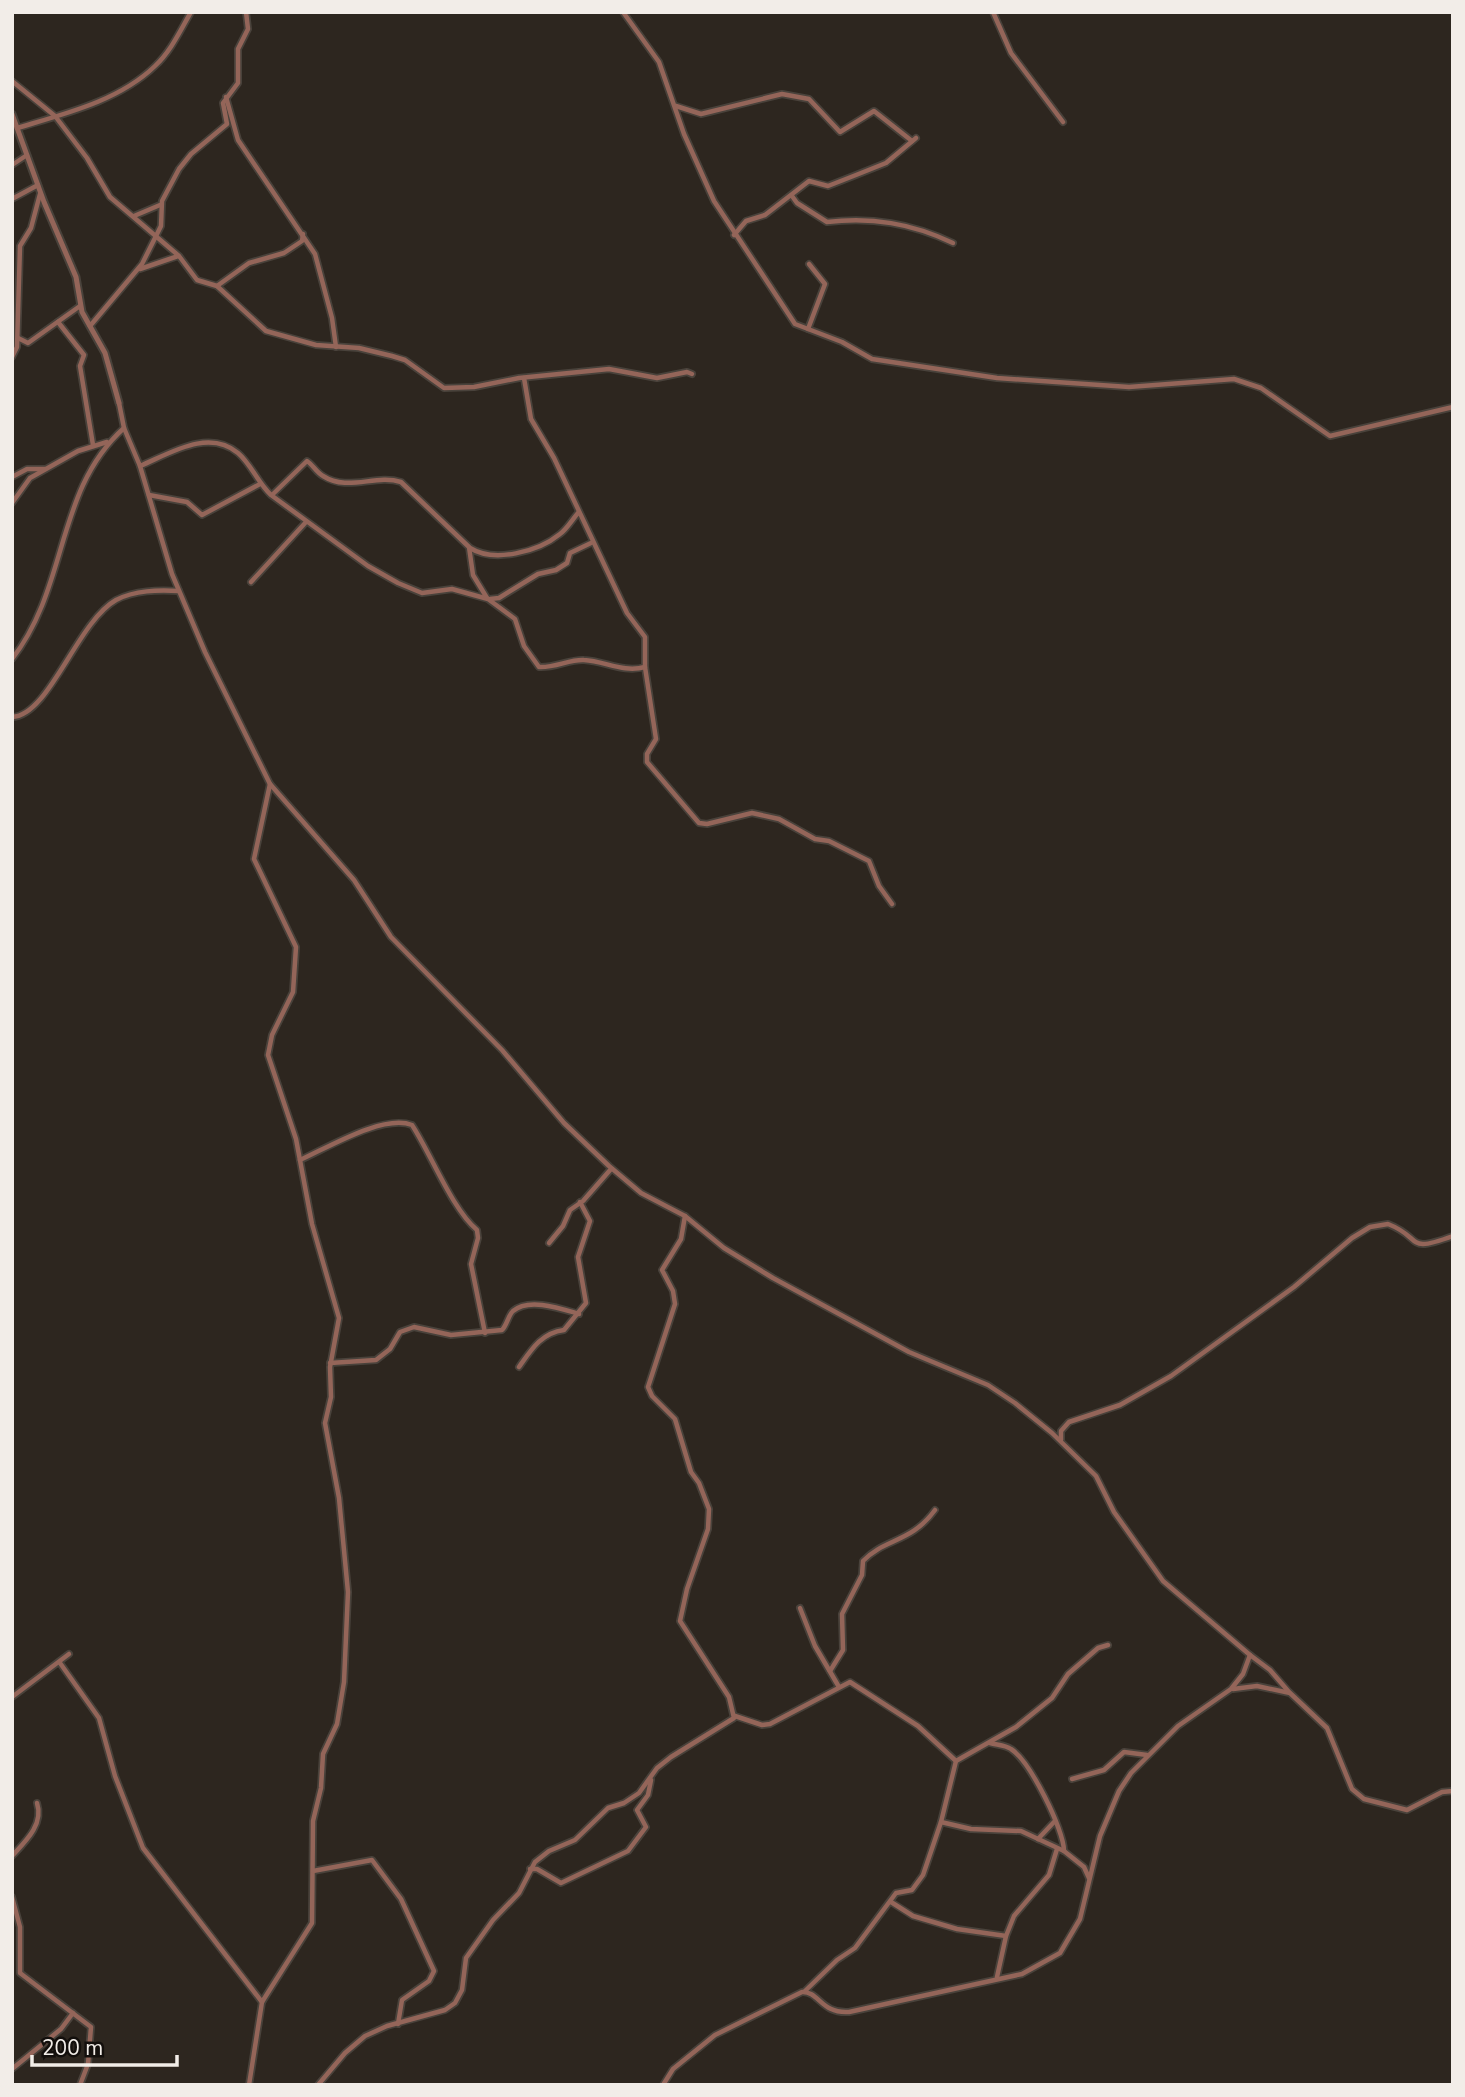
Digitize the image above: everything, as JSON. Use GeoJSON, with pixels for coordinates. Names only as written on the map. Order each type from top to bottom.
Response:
{"type":"FeatureCollection","features":[{"type":"Feature","properties":{"kind":"street"},"geometry":{"type":"LineString","coordinates":[[17,128],[117,92],[141,78],[166,53],[191,12]]}},
{"type":"Feature","properties":{"kind":"street"},"geometry":{"type":"LineString","coordinates":[[90,326],[108,302],[139,270],[161,226],[161,204],[187,158],[225,127],[227,120],[223,103],[238,83],[238,49],[248,29],[246,12]]}},
{"type":"Feature","properties":{"kind":"street"},"geometry":{"type":"LineString","coordinates":[[623,12],[659,62],[703,178],[734,234],[770,284],[790,319],[808,329],[879,361],[997,378],[1143,387],[1234,379],[1258,386],[1328,436],[1453,407]]}},
{"type":"Feature","properties":{"kind":"street"},"geometry":{"type":"LineString","coordinates":[[993,12],[1016,60],[1063,122]]}},
{"type":"Feature","properties":{"kind":"street"},"geometry":{"type":"LineString","coordinates":[[12,81],[55,116],[87,158],[105,193],[179,256],[199,281],[217,286],[264,330],[308,344],[369,350],[402,359],[444,388],[608,369],[657,379],[687,372],[692,374]]}},
{"type":"Feature","properties":{"kind":"street"},"geometry":{"type":"LineString","coordinates":[[675,106],[701,114],[782,94],[809,99],[839,132],[874,111],[914,139],[886,163],[828,186],[809,181],[765,215],[749,219],[734,234]]}},
{"type":"Feature","properties":{"kind":"street"},"geometry":{"type":"LineString","coordinates":[[226,97],[239,140],[303,232],[319,264],[336,347]]}},
{"type":"Feature","properties":{"kind":"street"},"geometry":{"type":"LineString","coordinates":[[12,114],[76,278],[80,306],[104,352],[120,403],[124,428],[149,495],[163,552],[205,652],[270,784],[354,880],[394,941],[502,1050],[564,1122],[611,1169],[652,1200],[685,1216],[729,1252],[845,1319],[909,1352],[998,1390],[1062,1443],[1096,1476],[1114,1512],[1163,1581],[1270,1670],[1327,1728],[1352,1790],[1364,1799],[1407,1810],[1443,1792],[1453,1791]]}},
{"type":"Feature","properties":{"kind":"street"},"geometry":{"type":"LineString","coordinates":[[12,166],[27,155]]}},
{"type":"Feature","properties":{"kind":"street"},"geometry":{"type":"LineString","coordinates":[[12,199],[38,185]]}},
{"type":"Feature","properties":{"kind":"street"},"geometry":{"type":"LineString","coordinates":[[12,357],[16,352],[20,246],[31,228],[41,193]]}},
{"type":"Feature","properties":{"kind":"street"},"geometry":{"type":"LineString","coordinates":[[792,196],[797,203],[827,222],[850,218],[857,222],[893,221],[953,243]]}},
{"type":"Feature","properties":{"kind":"street"},"geometry":{"type":"LineString","coordinates":[[134,216],[161,204]]}},
{"type":"Feature","properties":{"kind":"street"},"geometry":{"type":"LineString","coordinates":[[217,286],[249,263],[291,249],[302,241],[303,232]]}},
{"type":"Feature","properties":{"kind":"street"},"geometry":{"type":"LineString","coordinates":[[139,270],[179,256]]}},
{"type":"Feature","properties":{"kind":"street"},"geometry":{"type":"LineString","coordinates":[[808,329],[825,284],[809,264]]}},
{"type":"Feature","properties":{"kind":"street"},"geometry":{"type":"LineString","coordinates":[[17,338],[28,343],[80,306]]}},
{"type":"Feature","properties":{"kind":"street"},"geometry":{"type":"LineString","coordinates":[[58,322],[84,355],[80,366],[93,445]]}},
{"type":"Feature","properties":{"kind":"street"},"geometry":{"type":"LineString","coordinates":[[524,378],[531,419],[554,458],[627,613],[644,635],[645,667],[656,739],[646,760],[697,822],[707,824],[747,813],[779,819],[815,839],[829,841],[869,861],[879,886],[892,904]]}},
{"type":"Feature","properties":{"kind":"street"},"geometry":{"type":"LineString","coordinates":[[12,659],[39,619],[63,550],[78,493],[90,468],[108,442],[124,428]]}},
{"type":"Feature","properties":{"kind":"street"},"geometry":{"type":"LineString","coordinates":[[12,503],[30,478],[93,445],[108,442]]}},
{"type":"Feature","properties":{"kind":"street"},"geometry":{"type":"LineString","coordinates":[[140,466],[188,445],[203,443],[238,453],[271,495],[374,570],[419,593],[452,589],[488,599],[499,598],[538,574],[556,570],[568,561],[570,553],[592,543]]}},
{"type":"Feature","properties":{"kind":"street"},"geometry":{"type":"LineString","coordinates":[[271,495],[307,461],[324,477],[342,483],[397,481],[432,508],[454,536],[486,556],[525,551],[560,534],[578,513]]}},
{"type":"Feature","properties":{"kind":"street"},"geometry":{"type":"LineString","coordinates":[[12,477],[27,469],[46,469]]}},
{"type":"Feature","properties":{"kind":"street"},"geometry":{"type":"LineString","coordinates":[[149,495],[187,502],[202,515],[260,484]]}},
{"type":"Feature","properties":{"kind":"street"},"geometry":{"type":"LineString","coordinates":[[251,582],[306,522]]}},
{"type":"Feature","properties":{"kind":"street"},"geometry":{"type":"LineString","coordinates":[[469,547],[474,578],[488,599],[515,619],[524,646],[539,667],[565,666],[582,659],[628,670],[645,667]]}},
{"type":"Feature","properties":{"kind":"street"},"geometry":{"type":"LineString","coordinates":[[12,717],[23,717],[40,703],[72,648],[111,604],[142,592],[179,591]]}},
{"type":"Feature","properties":{"kind":"street"},"geometry":{"type":"LineString","coordinates":[[249,2085],[262,2002],[311,1928],[313,1821],[321,1788],[323,1754],[340,1711],[349,1598],[339,1498],[325,1423],[331,1397],[330,1363],[339,1318],[312,1224],[300,1160],[268,1055],[272,1035],[293,992],[296,947],[254,859],[270,784]]}},
{"type":"Feature","properties":{"kind":"street"},"geometry":{"type":"LineString","coordinates":[[300,1160],[377,1127],[402,1123],[412,1125],[459,1204],[465,1221],[477,1230],[478,1238],[471,1264],[485,1333]]}},
{"type":"Feature","properties":{"kind":"street"},"geometry":{"type":"LineString","coordinates":[[549,1243],[563,1226],[570,1210],[611,1169]]}},
{"type":"Feature","properties":{"kind":"street"},"geometry":{"type":"LineString","coordinates":[[519,1367],[540,1340],[553,1332],[564,1330],[579,1314],[587,1294],[579,1250],[590,1221],[580,1202]]}},
{"type":"Feature","properties":{"kind":"street"},"geometry":{"type":"LineString","coordinates":[[685,1216],[684,1234],[662,1270],[673,1291],[675,1304],[648,1387],[652,1396],[675,1419],[691,1472],[699,1483],[709,1509],[708,1529],[685,1595],[680,1621],[729,1697],[735,1716]]}},
{"type":"Feature","properties":{"kind":"street"},"geometry":{"type":"LineString","coordinates":[[1062,1443],[1061,1431],[1069,1422],[1120,1405],[1171,1376],[1294,1287],[1364,1230],[1388,1224],[1422,1245],[1453,1236]]}},
{"type":"Feature","properties":{"kind":"street"},"geometry":{"type":"LineString","coordinates":[[330,1363],[376,1360],[390,1349],[400,1332],[414,1327],[451,1335],[502,1330],[512,1313],[525,1306],[553,1307],[579,1314]]}},
{"type":"Feature","properties":{"kind":"street"},"geometry":{"type":"LineString","coordinates":[[830,1671],[843,1650],[842,1614],[862,1575],[863,1561],[888,1544],[908,1537],[935,1510]]}},
{"type":"Feature","properties":{"kind":"street"},"geometry":{"type":"LineString","coordinates":[[800,1608],[811,1639],[839,1687]]}},
{"type":"Feature","properties":{"kind":"street"},"geometry":{"type":"LineString","coordinates":[[663,2085],[673,2069],[715,2035],[804,1991],[837,1960],[855,1948],[898,1892],[914,1888],[923,1875],[941,1822],[956,1761],[1016,1727],[1047,1702],[1069,1674],[1098,1648],[1108,1645]]}},
{"type":"Feature","properties":{"kind":"street"},"geometry":{"type":"LineString","coordinates":[[12,1697],[69,1654]]}},
{"type":"Feature","properties":{"kind":"street"},"geometry":{"type":"LineString","coordinates":[[804,1991],[811,1993],[829,2010],[849,2012],[1026,1973],[1060,1953],[1078,1924],[1114,1800],[1131,1773],[1178,1726],[1231,1689],[1243,1674],[1250,1655]]}},
{"type":"Feature","properties":{"kind":"street"},"geometry":{"type":"LineString","coordinates":[[60,1663],[99,1718],[116,1780],[143,1848],[262,2002]]}},
{"type":"Feature","properties":{"kind":"street"},"geometry":{"type":"LineString","coordinates":[[735,1716],[762,1725],[770,1724],[850,1682],[929,1734],[956,1761]]}},
{"type":"Feature","properties":{"kind":"street"},"geometry":{"type":"LineString","coordinates":[[1231,1689],[1257,1686],[1290,1693]]}},
{"type":"Feature","properties":{"kind":"street"},"geometry":{"type":"LineString","coordinates":[[318,2085],[358,2041],[377,2029],[444,2010],[458,2000],[466,1958],[493,1920],[519,1893],[529,1869],[544,1854],[575,1840],[608,1808],[633,1798],[671,1757],[702,1736],[727,1726],[735,1716]]}},
{"type":"Feature","properties":{"kind":"street"},"geometry":{"type":"LineString","coordinates":[[989,1743],[1008,1748],[1018,1755],[1049,1802],[1064,1851]]}},
{"type":"Feature","properties":{"kind":"street"},"geometry":{"type":"LineString","coordinates":[[1072,1779],[1104,1770],[1121,1753],[1148,1755]]}},
{"type":"Feature","properties":{"kind":"street"},"geometry":{"type":"LineString","coordinates":[[529,1869],[535,1869],[561,1883],[628,1851],[646,1827],[637,1810],[648,1795],[651,1777]]}},
{"type":"Feature","properties":{"kind":"street"},"geometry":{"type":"LineString","coordinates":[[12,1856],[34,1829],[40,1812],[37,1803]]}},
{"type":"Feature","properties":{"kind":"street"},"geometry":{"type":"LineString","coordinates":[[941,1822],[971,1829],[1017,1830],[1064,1851],[1084,1867],[1090,1878]]}},
{"type":"Feature","properties":{"kind":"street"},"geometry":{"type":"LineString","coordinates":[[1038,1839],[1054,1822]]}},
{"type":"Feature","properties":{"kind":"street"},"geometry":{"type":"LineString","coordinates":[[997,1978],[1006,1936],[1015,1915],[1019,1914],[1049,1875],[1057,1849]]}},
{"type":"Feature","properties":{"kind":"street"},"geometry":{"type":"LineString","coordinates":[[313,1871],[372,1860],[403,1902],[434,1971],[429,1981],[402,2000],[398,2024]]}},
{"type":"Feature","properties":{"kind":"street"},"geometry":{"type":"LineString","coordinates":[[12,1897],[20,1927],[20,1973],[90,2027],[88,2064],[79,2080],[80,2085]]}},
{"type":"Feature","properties":{"kind":"street"},"geometry":{"type":"LineString","coordinates":[[891,1902],[914,1916],[957,1929],[1006,1936]]}},
{"type":"Feature","properties":{"kind":"street"},"geometry":{"type":"LineString","coordinates":[[12,2069],[61,2029],[73,2013]]}}]}
